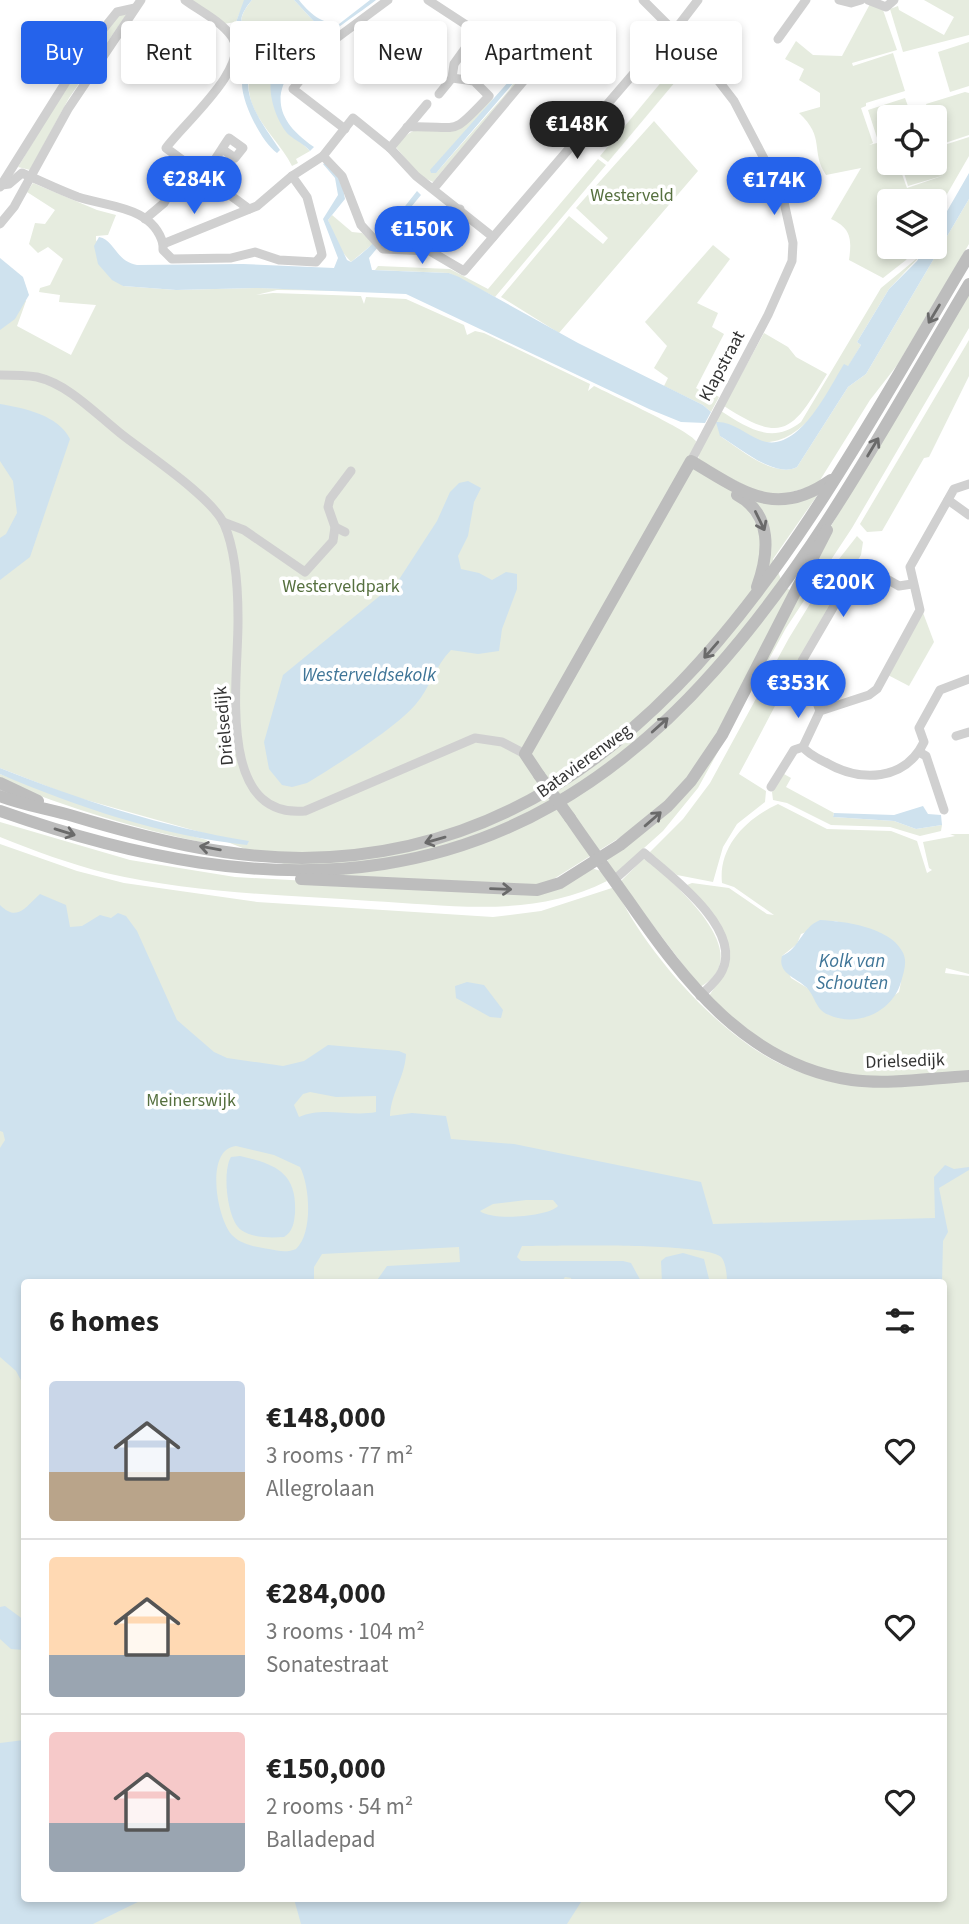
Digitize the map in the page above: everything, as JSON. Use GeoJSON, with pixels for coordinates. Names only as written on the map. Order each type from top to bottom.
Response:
{"type":"FeatureCollection","features":[{"type":"Feature","properties":{"kind":"main road","name":"Batavierenweg"},"geometry":{"type":"LineString","coordinates":[[0,796],[171,841],[246,854],[299,858],[389,851],[456,834],[543,796],[621,740],[679,685],[754,597],[837,476],[969,255]]}},
{"type":"Feature","properties":{"kind":"main road","name":"Batavierenweg"},"geometry":{"type":"LineString","coordinates":[[0,811],[138,852],[205,865],[263,870],[348,870],[420,859],[498,834],[568,798],[629,753],[715,670],[761,612],[836,505],[969,284]]}},
{"type":"Feature","properties":{"kind":"main road"},"geometry":{"type":"LineString","coordinates":[[689,464],[744,491],[772,500],[791,500],[809,494],[837,476]]}},
{"type":"Feature","properties":{"kind":"main road"},"geometry":{"type":"LineString","coordinates":[[689,464],[745,499],[762,523],[766,551],[754,597]]}},
{"type":"Feature","properties":{"kind":"main road","name":"Klapstraat"},"geometry":{"type":"LineString","coordinates":[[525,754],[689,464]]}},
{"type":"Feature","properties":{"kind":"main road"},"geometry":{"type":"LineString","coordinates":[[263,870],[295,878],[537,890],[560,883],[598,859],[668,806],[712,751],[834,515],[836,505]]}},
{"type":"Feature","properties":{"kind":"main road","name":"Drielsedijk"},"geometry":{"type":"LineString","coordinates":[[525,754],[677,970],[729,1024],[756,1044],[818,1072],[873,1082],[969,1076]]}},
{"type":"Feature","properties":{"kind":"main road","name":"Batavierenweg"},"geometry":{"type":"LineString","coordinates":[[0,783],[60,812]]}},
{"type":"Feature","properties":{"kind":"street"},"geometry":{"type":"LineString","coordinates":[[185,0],[221,26],[234,40],[237,57],[217,88],[166,148],[189,168],[249,209]]}},
{"type":"Feature","properties":{"kind":"street"},"geometry":{"type":"LineString","coordinates":[[345,129],[292,89],[330,43],[388,0]]}},
{"type":"Feature","properties":{"kind":"street"},"geometry":{"type":"LineString","coordinates":[[428,0],[461,22]]}},
{"type":"Feature","properties":{"kind":"street","name":"Klapstraat"},"geometry":{"type":"LineString","coordinates":[[643,0],[665,21]]}},
{"type":"Feature","properties":{"kind":"street"},"geometry":{"type":"LineString","coordinates":[[682,21],[698,0]]}},
{"type":"Feature","properties":{"kind":"street"},"geometry":{"type":"LineString","coordinates":[[778,39],[806,0]]}},
{"type":"Feature","properties":{"kind":"street"},"geometry":{"type":"LineString","coordinates":[[839,0],[851,3],[861,0]]}},
{"type":"Feature","properties":{"kind":"street"},"geometry":{"type":"LineString","coordinates":[[868,0],[886,7],[894,0]]}},
{"type":"Feature","properties":{"kind":"street"},"geometry":{"type":"LineString","coordinates":[[1,186],[62,84],[111,17],[138,4]]}},
{"type":"Feature","properties":{"kind":"street"},"geometry":{"type":"LineString","coordinates":[[0,224],[14,207],[26,175],[138,4]]}},
{"type":"Feature","properties":{"kind":"street"},"geometry":{"type":"LineString","coordinates":[[439,94],[452,78],[454,64],[461,54]]}},
{"type":"Feature","properties":{"kind":"street"},"geometry":{"type":"LineString","coordinates":[[323,156],[342,176],[361,225],[377,244],[430,251],[464,271],[630,76]]}},
{"type":"Feature","properties":{"kind":"street"},"geometry":{"type":"LineString","coordinates":[[407,127],[421,125],[447,130],[456,128],[489,96],[474,81],[452,78]]}},
{"type":"Feature","properties":{"kind":"street"},"geometry":{"type":"LineString","coordinates":[[434,188],[521,84]]}},
{"type":"Feature","properties":{"kind":"street","name":"Klapstraat"},"geometry":{"type":"LineString","coordinates":[[689,464],[768,315],[793,252],[786,202],[765,155],[734,101],[720,84]]}},
{"type":"Feature","properties":{"kind":"street"},"geometry":{"type":"LineString","coordinates":[[390,148],[427,104]]}},
{"type":"Feature","properties":{"kind":"street"},"geometry":{"type":"LineString","coordinates":[[163,244],[249,209],[323,156],[353,118],[390,148],[416,176],[493,237]]}},
{"type":"Feature","properties":{"kind":"street"},"geometry":{"type":"LineString","coordinates":[[203,178],[222,149]]}},
{"type":"Feature","properties":{"kind":"street"},"geometry":{"type":"LineString","coordinates":[[12,168],[80,197],[130,210],[145,219],[163,244],[163,250],[172,259],[231,258],[256,252],[279,260],[316,262],[322,255],[307,197],[292,176]]}},
{"type":"Feature","properties":{"kind":"street"},"geometry":{"type":"LineString","coordinates":[[145,219],[164,202],[182,171],[189,168]]}},
{"type":"Feature","properties":{"kind":"street"},"geometry":{"type":"LineString","coordinates":[[1,186],[26,175]]}},
{"type":"Feature","properties":{"kind":"street"},"geometry":{"type":"LineString","coordinates":[[433,242],[460,209]]}},
{"type":"Feature","properties":{"kind":"street","name":"Drielsedijk"},"geometry":{"type":"LineString","coordinates":[[0,375],[35,376],[64,389],[201,497],[223,522],[237,588],[241,760],[254,790],[268,805],[286,812],[305,811],[474,738],[502,742],[525,754]]}},
{"type":"Feature","properties":{"kind":"street"},"geometry":{"type":"LineString","coordinates":[[223,522],[244,530],[305,572],[333,541],[335,527],[328,507],[330,499],[351,471]]}},
{"type":"Feature","properties":{"kind":"street"},"geometry":{"type":"LineString","coordinates":[[820,711],[869,695],[877,689],[920,610],[910,567],[954,489],[969,484]]}},
{"type":"Feature","properties":{"kind":"street"},"geometry":{"type":"LineString","coordinates":[[948,500],[969,515]]}},
{"type":"Feature","properties":{"kind":"street"},"geometry":{"type":"LineString","coordinates":[[335,527],[345,532]]}},
{"type":"Feature","properties":{"kind":"street"},"geometry":{"type":"LineString","coordinates":[[771,786],[794,750],[803,747],[820,711],[802,661],[860,564],[900,586],[912,584]]}},
{"type":"Feature","properties":{"kind":"street"},"geometry":{"type":"LineString","coordinates":[[803,747],[832,766],[863,776],[898,771],[910,764],[919,752],[924,742],[919,728],[940,690],[969,679]]}},
{"type":"Feature","properties":{"kind":"street"},"geometry":{"type":"LineString","coordinates":[[956,736],[969,732]]}},
{"type":"Feature","properties":{"kind":"street"},"geometry":{"type":"LineString","coordinates":[[919,752],[926,756],[944,810]]}},
{"type":"Feature","properties":{"kind":"street"},"geometry":{"type":"LineString","coordinates":[[614,880],[644,853],[710,913],[719,933],[724,962],[719,975],[700,996]]}},
{"type":"Feature","properties":{"kind":"green space"},"geometry":{"type":"Polygon","coordinates":[[[192,0],[245,0],[236,21],[223,24],[192,0]]]}},
{"type":"Feature","properties":{"kind":"green space"},"geometry":{"type":"Polygon","coordinates":[[[252,0],[294,0],[314,21],[242,21],[252,0]]]}},
{"type":"Feature","properties":{"kind":"green space"},"geometry":{"type":"Polygon","coordinates":[[[924,0],[969,0],[969,35],[903,52],[890,9],[898,6],[899,10],[944,35],[954,17],[924,0]]]}},
{"type":"Feature","properties":{"kind":"green space"},"geometry":{"type":"Polygon","coordinates":[[[870,4],[883,10],[897,50],[852,63],[853,66],[893,53],[905,91],[866,103],[866,106],[861,108],[873,143],[869,145],[877,143],[877,175],[902,175],[907,188],[947,175],[947,144],[969,137],[969,156],[947,194],[947,189],[877,189],[877,259],[907,259],[883,278],[849,260],[849,235],[843,226],[831,219],[861,168],[826,175],[821,166],[812,130],[799,113],[820,107],[820,93],[799,80],[804,69],[785,59],[796,41],[813,55],[842,56],[870,4]]]}},
{"type":"Feature","properties":{"kind":"green space"},"geometry":{"type":"Polygon","coordinates":[[[119,15],[126,15],[107,43],[107,29],[119,15]]]}},
{"type":"Feature","properties":{"kind":"green space"},"geometry":{"type":"Polygon","coordinates":[[[969,42],[969,86],[950,92],[938,52],[969,42]]]}},
{"type":"Feature","properties":{"kind":"green space"},"geometry":{"type":"Polygon","coordinates":[[[68,84],[79,84],[30,170],[18,167],[68,84]]]}},
{"type":"Feature","properties":{"kind":"green space"},"geometry":{"type":"Polygon","coordinates":[[[249,84],[273,84],[271,92],[295,137],[310,151],[296,159],[298,163],[292,166],[261,121],[251,102],[249,84]]]}},
{"type":"Feature","properties":{"kind":"green space"},"geometry":{"type":"Polygon","coordinates":[[[513,84],[517,84],[433,182],[420,176],[395,146],[413,131],[447,131],[490,96],[493,99],[436,173],[513,84]]]}},
{"type":"Feature","properties":{"kind":"green space"},"geometry":{"type":"Polygon","coordinates":[[[660,84],[673,84],[608,162],[600,156],[660,84]]]}},
{"type":"Feature","properties":{"kind":"green space"},"geometry":{"type":"Polygon","coordinates":[[[969,93],[969,135],[947,142],[947,105],[926,104],[969,93]]]}},
{"type":"Feature","properties":{"kind":"green space"},"geometry":{"type":"Polygon","coordinates":[[[905,98],[908,105],[883,105],[905,98]]]}},
{"type":"Feature","properties":{"kind":"green space"},"geometry":{"type":"Polygon","coordinates":[[[877,107],[877,138],[868,110],[877,107]]]}},
{"type":"Feature","properties":{"kind":"green space","name":"Westerveld"},"geometry":{"type":"Polygon","coordinates":[[[654,121],[698,171],[559,333],[501,297],[569,216],[603,244],[608,238],[576,208],[654,121]]]}},
{"type":"Feature","properties":{"kind":"green space"},"geometry":{"type":"Polygon","coordinates":[[[598,159],[606,165],[495,297],[449,273],[375,270],[378,266],[450,269],[488,289],[598,159]]]}},
{"type":"Feature","properties":{"kind":"green space"},"geometry":{"type":"Polygon","coordinates":[[[905,175],[945,175],[908,186],[905,175]]]}},
{"type":"Feature","properties":{"kind":"green space","name":"Westerveldpark"},"geometry":{"type":"Polygon","coordinates":[[[33,183],[97,210],[116,215],[108,235],[96,236],[96,240],[123,286],[176,290],[258,288],[362,291],[277,290],[256,295],[273,293],[361,296],[364,304],[366,297],[406,299],[464,325],[467,335],[475,331],[484,333],[590,384],[588,391],[594,386],[680,429],[696,441],[692,466],[747,496],[821,490],[773,559],[784,587],[792,591],[711,744],[677,791],[643,823],[544,885],[309,874],[207,834],[72,796],[0,768],[0,278],[26,301],[17,326],[71,355],[96,305],[59,302],[60,295],[39,292],[40,288],[50,285],[63,259],[48,247],[38,253],[29,244],[35,223],[45,224],[55,210],[27,192],[33,183]]]}},
{"type":"Feature","properties":{"kind":"green space"},"geometry":{"type":"Polygon","coordinates":[[[969,199],[969,244],[898,364],[870,400],[817,485],[769,498],[698,461],[699,453],[721,411],[760,432],[780,432],[801,422],[881,288],[917,259],[889,289],[857,342],[861,345],[845,372],[825,402],[801,427],[788,436],[768,442],[720,436],[768,466],[788,470],[797,467],[848,387],[866,374],[934,259],[947,259],[947,236],[969,199]]]}},
{"type":"Feature","properties":{"kind":"green space"},"geometry":{"type":"Polygon","coordinates":[[[332,215],[352,232],[362,233],[374,243],[351,262],[338,247],[328,220],[332,215]]]}},
{"type":"Feature","properties":{"kind":"green space"},"geometry":{"type":"Polygon","coordinates":[[[713,245],[730,259],[697,303],[718,313],[712,327],[724,334],[696,388],[712,397],[714,394],[719,397],[711,412],[703,405],[664,386],[668,378],[654,368],[667,346],[645,322],[713,245]]]}},
{"type":"Feature","properties":{"kind":"green space"},"geometry":{"type":"Polygon","coordinates":[[[969,287],[969,328],[852,528],[786,628],[698,788],[663,831],[615,874],[607,863],[608,858],[688,787],[819,547],[969,287]]]}},
{"type":"Feature","properties":{"kind":"green space"},"geometry":{"type":"Polygon","coordinates":[[[764,333],[788,347],[796,357],[827,374],[805,408],[786,426],[761,426],[724,406],[764,333]]]}},
{"type":"Feature","properties":{"kind":"green space"},"geometry":{"type":"Polygon","coordinates":[[[969,340],[969,376],[929,457],[924,458],[882,531],[867,532],[860,524],[969,340]]]}},
{"type":"Feature","properties":{"kind":"green space"},"geometry":{"type":"Polygon","coordinates":[[[857,536],[863,542],[861,555],[813,636],[739,774],[766,791],[765,802],[737,824],[723,847],[713,882],[677,875],[649,853],[683,819],[710,783],[789,638],[832,568],[857,536]]]}},
{"type":"Feature","properties":{"kind":"green space"},"geometry":{"type":"Polygon","coordinates":[[[922,610],[934,642],[909,686],[886,674],[922,610]]]}},
{"type":"Feature","properties":{"kind":"green space"},"geometry":{"type":"Polygon","coordinates":[[[0,774],[131,820],[207,840],[206,843],[102,817],[0,780],[0,774]]]}},
{"type":"Feature","properties":{"kind":"green space"},"geometry":{"type":"Polygon","coordinates":[[[784,774],[791,778],[786,787],[834,813],[833,817],[894,821],[916,829],[942,825],[941,831],[920,836],[890,827],[831,825],[787,803],[773,800],[772,792],[784,774]]]}},
{"type":"Feature","properties":{"kind":"green space"},"geometry":{"type":"Polygon","coordinates":[[[778,804],[827,829],[891,831],[917,841],[927,873],[932,870],[929,868],[923,842],[955,836],[950,834],[969,834],[969,974],[946,968],[945,973],[969,976],[969,1073],[893,1077],[817,1068],[793,1061],[762,1044],[708,997],[727,970],[727,945],[718,923],[687,885],[692,883],[729,888],[767,914],[774,915],[734,887],[722,883],[722,870],[730,845],[746,825],[778,804]],[[835,921],[801,934],[797,944],[782,956],[791,978],[809,989],[829,1015],[861,1018],[899,992],[901,982],[880,933],[835,921]]]}},
{"type":"Feature","properties":{"kind":"green space"},"geometry":{"type":"Polygon","coordinates":[[[0,822],[130,860],[235,877],[509,892],[591,868],[601,871],[607,881],[550,901],[491,907],[205,889],[139,880],[66,861],[0,837],[0,822]]]}},
{"type":"Feature","properties":{"kind":"green space","name":"Meinerswijk"},"geometry":{"type":"Polygon","coordinates":[[[0,844],[77,871],[124,883],[257,902],[493,917],[541,911],[615,887],[629,914],[671,973],[726,1028],[786,1067],[827,1077],[969,1080],[969,1924],[0,1924],[0,844]]]}},
{"type":"Feature","properties":{"kind":"green space"},"geometry":{"type":"Polygon","coordinates":[[[643,859],[648,860],[692,902],[717,939],[721,957],[716,973],[700,987],[620,882],[643,859]]]}},
{"type":"Feature","properties":{"kind":"water"},"geometry":{"type":"Polygon","coordinates":[[[244,0],[252,0],[242,21],[236,21],[244,0]]]}},
{"type":"Feature","properties":{"kind":"water"},"geometry":{"type":"Polygon","coordinates":[[[294,0],[299,0],[325,21],[314,21],[294,0]]]}},
{"type":"Feature","properties":{"kind":"water"},"geometry":{"type":"Polygon","coordinates":[[[370,0],[376,0],[340,26],[340,23],[370,0]]]}},
{"type":"Feature","properties":{"kind":"water"},"geometry":{"type":"Polygon","coordinates":[[[242,84],[248,84],[256,112],[280,150],[277,153],[259,132],[242,84]]]}},
{"type":"Feature","properties":{"kind":"water"},"geometry":{"type":"Polygon","coordinates":[[[271,84],[284,84],[281,105],[290,126],[314,147],[310,151],[284,129],[275,110],[271,84]]]}},
{"type":"Feature","properties":{"kind":"water"},"geometry":{"type":"Polygon","coordinates":[[[507,84],[513,84],[436,173],[431,173],[430,170],[507,84]]]}},
{"type":"Feature","properties":{"kind":"water"},"geometry":{"type":"Polygon","coordinates":[[[326,162],[341,178],[345,199],[328,220],[347,260],[351,262],[370,246],[417,191],[421,195],[369,258],[372,270],[449,273],[459,277],[578,343],[703,405],[711,412],[705,423],[681,422],[649,409],[406,294],[258,288],[176,290],[123,286],[112,280],[98,264],[94,246],[99,237],[109,242],[124,259],[137,265],[243,264],[334,268],[338,258],[323,219],[338,195],[335,178],[323,164],[326,162]]]}},
{"type":"Feature","properties":{"kind":"water"},"geometry":{"type":"Polygon","coordinates":[[[969,173],[969,199],[947,236],[947,211],[969,173]]]}},
{"type":"Feature","properties":{"kind":"water"},"geometry":{"type":"Polygon","coordinates":[[[0,258],[23,277],[29,295],[15,319],[0,330],[0,258]]]}},
{"type":"Feature","properties":{"kind":"water"},"geometry":{"type":"Polygon","coordinates":[[[934,259],[866,374],[848,387],[797,467],[788,470],[768,465],[720,436],[716,422],[733,426],[760,440],[774,442],[787,438],[799,429],[821,403],[844,364],[848,366],[861,345],[857,342],[889,289],[917,261],[934,259]]]}},
{"type":"Feature","properties":{"kind":"water"},"geometry":{"type":"Polygon","coordinates":[[[0,404],[49,418],[65,431],[70,439],[30,557],[0,580],[0,538],[6,534],[17,513],[13,481],[0,461],[0,404]]]}},
{"type":"Feature","properties":{"kind":"water","name":"Westerveldsekolk"},"geometry":{"type":"Polygon","coordinates":[[[468,481],[481,488],[474,502],[468,536],[458,556],[461,569],[479,573],[492,580],[506,572],[517,574],[517,589],[502,629],[499,651],[478,654],[451,650],[421,698],[407,714],[307,783],[292,787],[282,785],[269,769],[264,742],[283,675],[398,581],[437,521],[450,492],[459,483],[468,481]]]}},
{"type":"Feature","properties":{"kind":"water"},"geometry":{"type":"Polygon","coordinates":[[[0,768],[122,811],[249,841],[247,845],[215,841],[121,818],[59,798],[0,774],[0,768]]]}},
{"type":"Feature","properties":{"kind":"water"},"geometry":{"type":"Polygon","coordinates":[[[923,806],[928,814],[941,815],[942,825],[916,829],[894,821],[833,817],[834,813],[894,815],[923,806]]]}},
{"type":"Feature","properties":{"kind":"water"},"geometry":{"type":"Polygon","coordinates":[[[40,894],[66,905],[70,927],[82,926],[100,915],[111,918],[118,913],[126,916],[137,931],[177,1020],[214,1052],[227,1058],[283,1066],[304,1061],[328,1045],[399,1051],[406,1054],[405,1062],[390,1116],[412,1113],[446,1116],[451,1139],[514,1144],[701,1182],[713,1224],[935,1218],[934,1177],[945,1165],[954,1169],[969,1167],[969,1170],[939,1188],[948,1232],[943,1241],[942,1279],[727,1279],[723,1259],[709,1252],[659,1247],[522,1246],[517,1257],[521,1261],[623,1261],[631,1263],[640,1279],[378,1279],[387,1266],[460,1262],[459,1247],[322,1254],[314,1267],[314,1279],[21,1279],[21,1380],[16,1371],[0,1357],[0,1148],[5,1140],[3,1132],[0,1131],[0,905],[12,913],[26,908],[40,894]],[[310,1092],[303,1094],[294,1105],[299,1117],[318,1112],[376,1112],[376,1096],[336,1097],[310,1092]],[[236,1146],[226,1150],[220,1159],[217,1172],[218,1202],[227,1228],[241,1242],[250,1245],[282,1251],[296,1249],[305,1232],[308,1209],[306,1186],[300,1167],[274,1155],[236,1146]],[[553,1200],[493,1204],[480,1211],[507,1217],[543,1213],[558,1206],[553,1200]]]}},
{"type":"Feature","properties":{"kind":"water","name":"Kolk van Schouten"},"geometry":{"type":"Polygon","coordinates":[[[820,920],[853,924],[877,931],[896,943],[902,951],[905,962],[901,982],[897,992],[882,1009],[862,1018],[851,1019],[840,1019],[824,1013],[809,990],[782,967],[782,956],[820,920]]]}},
{"type":"Feature","properties":{"kind":"water"},"geometry":{"type":"Polygon","coordinates":[[[467,982],[484,985],[503,1010],[501,1018],[490,1017],[456,998],[455,986],[467,982]]]}},
{"type":"Feature","properties":{"kind":"water"},"geometry":{"type":"Polygon","coordinates":[[[240,1156],[273,1167],[288,1179],[295,1199],[295,1213],[291,1229],[284,1237],[251,1235],[236,1225],[227,1195],[227,1173],[231,1157],[240,1156]]]}},
{"type":"Feature","properties":{"kind":"water"},"geometry":{"type":"Polygon","coordinates":[[[683,1253],[704,1259],[709,1279],[662,1279],[661,1261],[683,1253]]]}},
{"type":"Feature","properties":{"kind":"water"},"geometry":{"type":"Polygon","coordinates":[[[5,1606],[21,1618],[21,1650],[11,1649],[0,1639],[0,1607],[5,1606]]]}},
{"type":"Feature","properties":{"kind":"water"},"geometry":{"type":"Polygon","coordinates":[[[21,1740],[21,1902],[138,1902],[93,1924],[0,1924],[0,1743],[21,1740]]]}},
{"type":"Feature","properties":{"kind":"water"},"geometry":{"type":"Polygon","coordinates":[[[295,1902],[581,1902],[567,1924],[301,1924],[295,1902]]]}}]}
